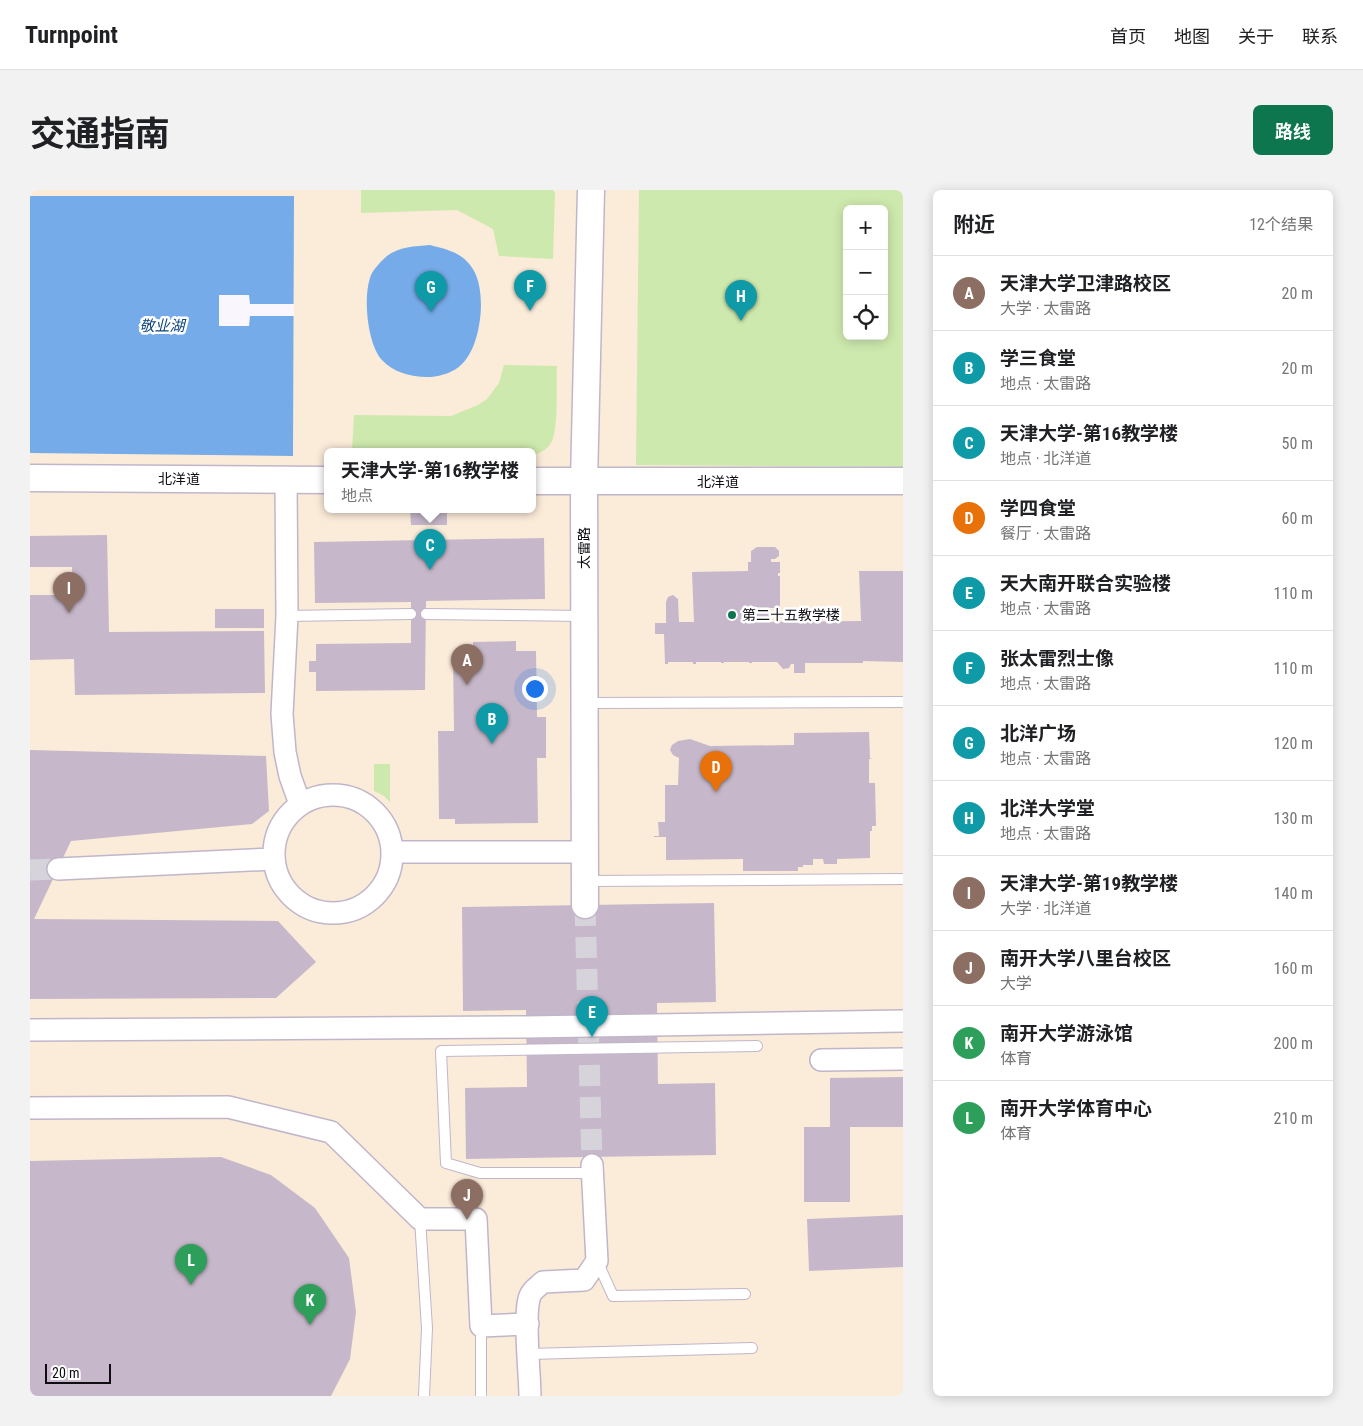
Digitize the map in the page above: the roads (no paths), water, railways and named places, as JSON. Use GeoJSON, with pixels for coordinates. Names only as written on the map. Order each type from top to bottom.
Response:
{"type":"FeatureCollection","features":[{"type":"Feature","properties":{"kind":"street","name":"太雷路"},"geometry":{"type":"LineString","coordinates":[[585,893],[584,482],[591,190]]}},
{"type":"Feature","properties":{"kind":"street","name":"北洋道"},"geometry":{"type":"LineString","coordinates":[[30,478],[324,480]]}},
{"type":"Feature","properties":{"kind":"street"},"geometry":{"type":"LineString","coordinates":[[286,479],[287,616],[282,714],[285,752],[290,776],[300,804]]}},
{"type":"Feature","properties":{"kind":"street","name":"北洋道"},"geometry":{"type":"LineString","coordinates":[[536,482],[903,482]]}},
{"type":"Feature","properties":{"kind":"street"},"geometry":{"type":"LineString","coordinates":[[333,794],[350,797],[366,804],[379,816],[388,831],[394,852],[391,867],[384,884],[372,898],[356,908],[338,913],[320,912],[302,905],[288,893],[278,877],[273,859],[275,838],[284,819],[300,804],[316,796],[333,794]]}},
{"type":"Feature","properties":{"kind":"street"},"geometry":{"type":"LineString","coordinates":[[394,852],[585,852]]}},
{"type":"Feature","properties":{"kind":"street"},"geometry":{"type":"LineString","coordinates":[[58,869],[273,859]]}},
{"type":"Feature","properties":{"kind":"street"},"geometry":{"type":"LineString","coordinates":[[30,1030],[526,1028],[903,1021]]}},
{"type":"Feature","properties":{"kind":"street"},"geometry":{"type":"LineString","coordinates":[[820,1060],[903,1059]]}},
{"type":"Feature","properties":{"kind":"street"},"geometry":{"type":"LineString","coordinates":[[30,1108],[228,1107],[331,1132],[420,1219],[476,1219],[481,1326],[528,1324]]}},
{"type":"Feature","properties":{"kind":"street"},"geometry":{"type":"LineString","coordinates":[[530,1396],[528,1301],[531,1293],[543,1282],[584,1280],[597,1261],[592,1169]]}},
{"type":"Feature","properties":{"kind":"lane"},"geometry":{"type":"LineString","coordinates":[[287,616],[411,614]]}},
{"type":"Feature","properties":{"kind":"lane"},"geometry":{"type":"LineString","coordinates":[[426,614],[584,616]]}},
{"type":"Feature","properties":{"kind":"lane"},"geometry":{"type":"LineString","coordinates":[[584,703],[903,702]]}},
{"type":"Feature","properties":{"kind":"lane"},"geometry":{"type":"LineString","coordinates":[[585,893],[903,879]]}},
{"type":"Feature","properties":{"kind":"lane"},"geometry":{"type":"LineString","coordinates":[[592,1169],[480,1173],[446,1163],[441,1051],[758,1046]]}},
{"type":"Feature","properties":{"kind":"lane"},"geometry":{"type":"LineString","coordinates":[[420,1219],[427,1328],[424,1396]]}},
{"type":"Feature","properties":{"kind":"lane"},"geometry":{"type":"LineString","coordinates":[[597,1261],[613,1296],[745,1294]]}},
{"type":"Feature","properties":{"kind":"lane"},"geometry":{"type":"LineString","coordinates":[[481,1326],[482,1396]]}},
{"type":"Feature","properties":{"kind":"lane"},"geometry":{"type":"LineString","coordinates":[[529,1354],[752,1348]]}},
{"type":"Feature","properties":{"kind":"water","name":"敬业湖"},"geometry":{"type":"Polygon","coordinates":[[[30,196],[294,196],[293,456],[30,453],[30,196]]]}},
{"type":"Feature","properties":{"kind":"water"},"geometry":{"type":"Polygon","coordinates":[[[430,245],[455,253],[466,260],[478,281],[481,306],[478,333],[469,356],[456,369],[448,373],[425,377],[405,374],[387,365],[382,360],[377,352],[370,331],[367,293],[372,273],[387,256],[402,249],[430,245]]]}},
{"type":"Feature","properties":{"kind":"tunnel"},"geometry":{"type":"LineString","coordinates":[[30,870],[58,869]]}},
{"type":"Feature","properties":{"kind":"tunnel"},"geometry":{"type":"LineString","coordinates":[[585,905],[592,1165]]}},
{"type":"Feature","properties":{"kind":"place","name":"张太雷烈士像"},"geometry":{"type":"Point","coordinates":[530,311]}},
{"type":"Feature","properties":{"kind":"place","name":"北洋广场"},"geometry":{"type":"Point","coordinates":[431,312]}},
{"type":"Feature","properties":{"kind":"place","name":"北洋大学堂"},"geometry":{"type":"Point","coordinates":[741,321]}},
{"type":"Feature","properties":{"kind":"place","name":"天津大学-第16教学楼"},"geometry":{"type":"Point","coordinates":[430,570]}},
{"type":"Feature","properties":{"kind":"place","name":"天津大学-第19教学楼"},"geometry":{"type":"Point","coordinates":[69,613]}},
{"type":"Feature","properties":{"kind":"place","name":"第二十五教学楼"},"geometry":{"type":"Point","coordinates":[732,615]}},
{"type":"Feature","properties":{"kind":"place","name":"天津大学卫津路校区"},"geometry":{"type":"Point","coordinates":[467,685]}},
{"type":"Feature","properties":{"kind":"place","name":"学三食堂"},"geometry":{"type":"Point","coordinates":[492,744]}},
{"type":"Feature","properties":{"kind":"place","name":"学四食堂"},"geometry":{"type":"Point","coordinates":[716,792]}},
{"type":"Feature","properties":{"kind":"place","name":"天大南开联合实验楼"},"geometry":{"type":"Point","coordinates":[592,1037]}},
{"type":"Feature","properties":{"kind":"place","name":"南开大学八里台校区"},"geometry":{"type":"Point","coordinates":[467,1220]}},
{"type":"Feature","properties":{"kind":"place","name":"南开大学体育中心"},"geometry":{"type":"Point","coordinates":[191,1285]}},
{"type":"Feature","properties":{"kind":"place","name":"南开大学游泳馆"},"geometry":{"type":"Point","coordinates":[310,1325]}}]}
